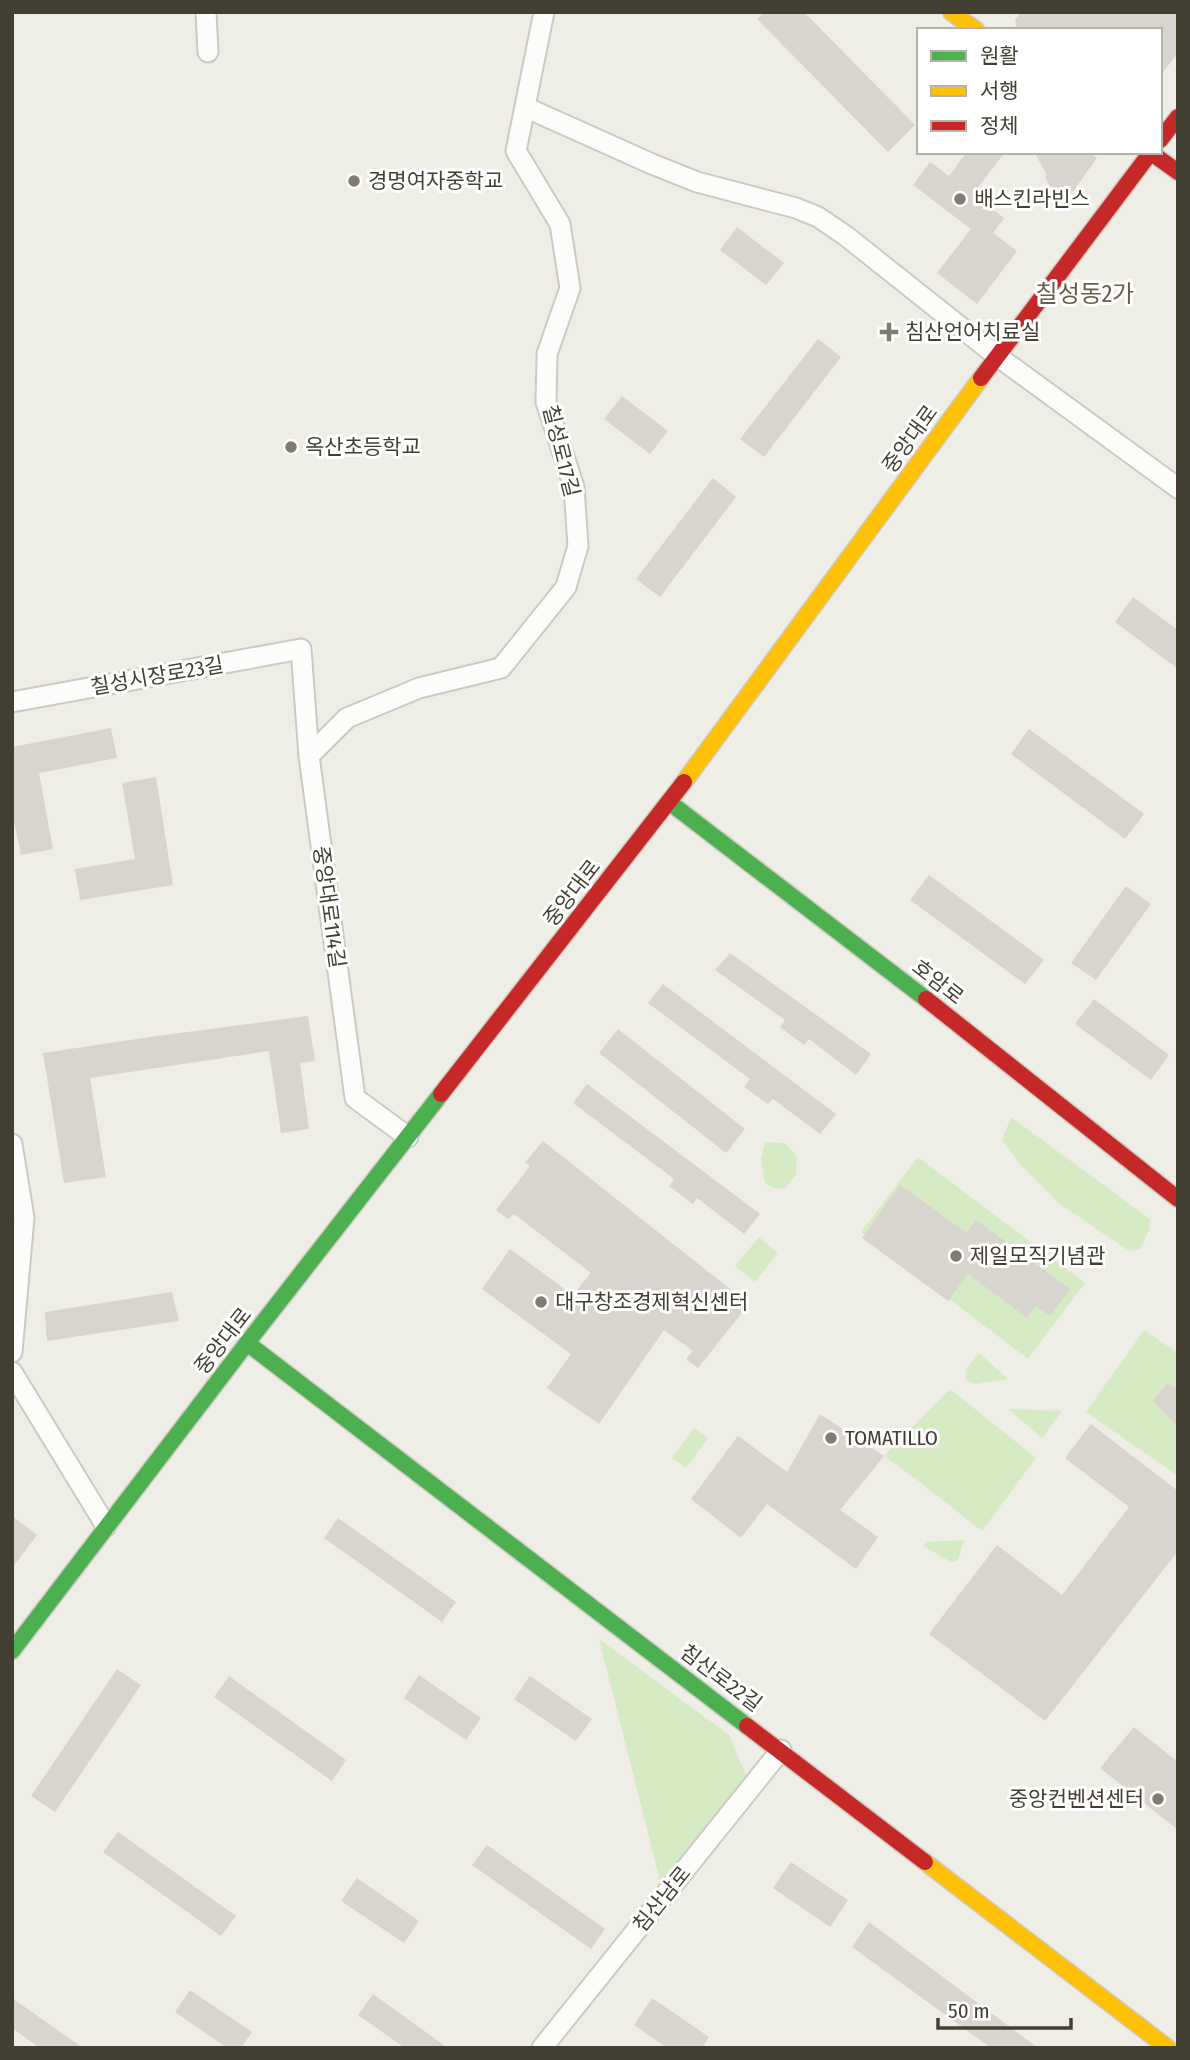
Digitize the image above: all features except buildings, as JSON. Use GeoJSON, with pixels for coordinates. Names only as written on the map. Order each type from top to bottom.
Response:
{"type":"FeatureCollection","features":[{"type":"Feature","properties":{"kind":"main road"},"geometry":{"type":"LineString","coordinates":[[951,12],[973,28]]}},
{"type":"Feature","properties":{"kind":"main road"},"geometry":{"type":"LineString","coordinates":[[1162,137],[1178,117]]}},
{"type":"Feature","properties":{"kind":"main road","name":"중앙대로"},"geometry":{"type":"LineString","coordinates":[[12,1651],[247,1343],[669,802],[997,356],[1149,154]]}},
{"type":"Feature","properties":{"kind":"main road"},"geometry":{"type":"LineString","coordinates":[[1154,154],[1178,172]]}},
{"type":"Feature","properties":{"kind":"main road","name":"호암로"},"geometry":{"type":"LineString","coordinates":[[669,802],[967,1031],[1178,1199]]}},
{"type":"Feature","properties":{"kind":"main road","name":"침산로22길"},"geometry":{"type":"LineString","coordinates":[[247,1343],[1168,2048]]}},
{"type":"Feature","properties":{"kind":"street"},"geometry":{"type":"LineString","coordinates":[[206,12],[208,52]]}},
{"type":"Feature","properties":{"kind":"street","name":"칠성로17길"},"geometry":{"type":"LineString","coordinates":[[309,756],[347,718],[419,688],[501,668],[566,587],[578,546],[574,488],[547,397],[547,354],[570,288],[560,224],[516,150],[544,12]]}},
{"type":"Feature","properties":{"kind":"street"},"geometry":{"type":"LineString","coordinates":[[525,107],[697,182],[796,208],[818,217],[846,236],[997,356],[1178,488]]}},
{"type":"Feature","properties":{"kind":"street","name":"중앙대로114길"},"geometry":{"type":"LineString","coordinates":[[301,649],[309,756],[355,1098],[408,1137]]}},
{"type":"Feature","properties":{"kind":"street","name":"칠성시장로23길"},"geometry":{"type":"LineString","coordinates":[[12,702],[301,649]]}},
{"type":"Feature","properties":{"kind":"street"},"geometry":{"type":"LineString","coordinates":[[12,1144],[24,1218],[12,1352]]}},
{"type":"Feature","properties":{"kind":"street"},"geometry":{"type":"LineString","coordinates":[[12,1372],[106,1526]]}},
{"type":"Feature","properties":{"kind":"street","name":"침산남로"},"geometry":{"type":"LineString","coordinates":[[542,2048],[781,1750]]}},
{"type":"Feature","properties":{"kind":"green space"},"geometry":{"type":"Polygon","coordinates":[[[1011,1117],[1150,1219],[1149,1230],[1140,1249],[1129,1251],[1060,1204],[1018,1162],[1002,1140],[1011,1117]]]}},
{"type":"Feature","properties":{"kind":"green space"},"geometry":{"type":"Polygon","coordinates":[[[765,1142],[785,1143],[797,1157],[796,1175],[785,1188],[776,1189],[765,1183],[761,1160],[765,1142]]]}},
{"type":"Feature","properties":{"kind":"green space"},"geometry":{"type":"Polygon","coordinates":[[[918,1157],[1085,1283],[1028,1359],[861,1232],[918,1157]]]}},
{"type":"Feature","properties":{"kind":"green space"},"geometry":{"type":"Polygon","coordinates":[[[759,1237],[778,1253],[755,1282],[735,1266],[759,1237]]]}},
{"type":"Feature","properties":{"kind":"green space"},"geometry":{"type":"Polygon","coordinates":[[[1144,1330],[1178,1353],[1178,1476],[1086,1412],[1144,1330]]]}},
{"type":"Feature","properties":{"kind":"green space"},"geometry":{"type":"Polygon","coordinates":[[[979,1353],[1008,1379],[976,1384],[966,1380],[965,1371],[979,1353]]]}},
{"type":"Feature","properties":{"kind":"green space"},"geometry":{"type":"Polygon","coordinates":[[[950,1389],[1036,1458],[982,1531],[884,1456],[950,1389]]]}},
{"type":"Feature","properties":{"kind":"green space"},"geometry":{"type":"Polygon","coordinates":[[[1008,1409],[1062,1411],[1042,1438],[1008,1409]]]}},
{"type":"Feature","properties":{"kind":"green space"},"geometry":{"type":"Polygon","coordinates":[[[694,1428],[708,1438],[686,1468],[672,1458],[694,1428]]]}},
{"type":"Feature","properties":{"kind":"green space"},"geometry":{"type":"Polygon","coordinates":[[[964,1540],[958,1560],[951,1562],[923,1546],[927,1542],[964,1540]]]}},
{"type":"Feature","properties":{"kind":"green space"},"geometry":{"type":"Polygon","coordinates":[[[599,1639],[729,1735],[751,1787],[664,1896],[599,1639]]]}},
{"type":"Feature","properties":{"kind":"traffic: fast"},"geometry":{"type":"LineString","coordinates":[[669,802],[926,999]]}},
{"type":"Feature","properties":{"kind":"traffic: fast"},"geometry":{"type":"LineString","coordinates":[[12,1651],[441,1094]]}},
{"type":"Feature","properties":{"kind":"traffic: fast"},"geometry":{"type":"LineString","coordinates":[[247,1343],[747,1726]]}},
{"type":"Feature","properties":{"kind":"traffic: slow"},"geometry":{"type":"LineString","coordinates":[[951,12],[973,28]]}},
{"type":"Feature","properties":{"kind":"traffic: slow"},"geometry":{"type":"LineString","coordinates":[[684,782],[981,378]]}},
{"type":"Feature","properties":{"kind":"traffic: slow"},"geometry":{"type":"LineString","coordinates":[[925,1862],[1168,2048]]}},
{"type":"Feature","properties":{"kind":"traffic: jam"},"geometry":{"type":"LineString","coordinates":[[1162,137],[1178,117]]}},
{"type":"Feature","properties":{"kind":"traffic: jam"},"geometry":{"type":"LineString","coordinates":[[981,378],[1149,154]]}},
{"type":"Feature","properties":{"kind":"traffic: jam"},"geometry":{"type":"LineString","coordinates":[[1153,154],[1178,172]]}},
{"type":"Feature","properties":{"kind":"traffic: jam"},"geometry":{"type":"LineString","coordinates":[[441,1094],[684,782]]}},
{"type":"Feature","properties":{"kind":"traffic: jam"},"geometry":{"type":"LineString","coordinates":[[926,999],[1178,1199]]}},
{"type":"Feature","properties":{"kind":"traffic: jam"},"geometry":{"type":"LineString","coordinates":[[747,1726],[925,1862]]}},
{"type":"Feature","properties":{"kind":"place","name":"경명여자중학교"},"geometry":{"type":"Point","coordinates":[354,181]}},
{"type":"Feature","properties":{"kind":"place","name":"배스킨라빈스"},"geometry":{"type":"Point","coordinates":[960,199]}},
{"type":"Feature","properties":{"kind":"place","name":"침산언어치료실"},"geometry":{"type":"Point","coordinates":[889,332]}},
{"type":"Feature","properties":{"kind":"place","name":"옥산초등학교"},"geometry":{"type":"Point","coordinates":[291,447]}},
{"type":"Feature","properties":{"kind":"place","name":"제일모직기념관"},"geometry":{"type":"Point","coordinates":[956,1256]}},
{"type":"Feature","properties":{"kind":"place","name":"대구창조경제혁신센터"},"geometry":{"type":"Point","coordinates":[541,1302]}},
{"type":"Feature","properties":{"kind":"place","name":"TOMATILLO"},"geometry":{"type":"Point","coordinates":[831,1438]}},
{"type":"Feature","properties":{"kind":"place","name":"중앙컨벤션센터"},"geometry":{"type":"Point","coordinates":[1158,1799]}},
{"type":"Feature","properties":{"kind":"district","name":"칠성동2가"},"geometry":{"type":"Point","coordinates":[1085,294]}}]}
